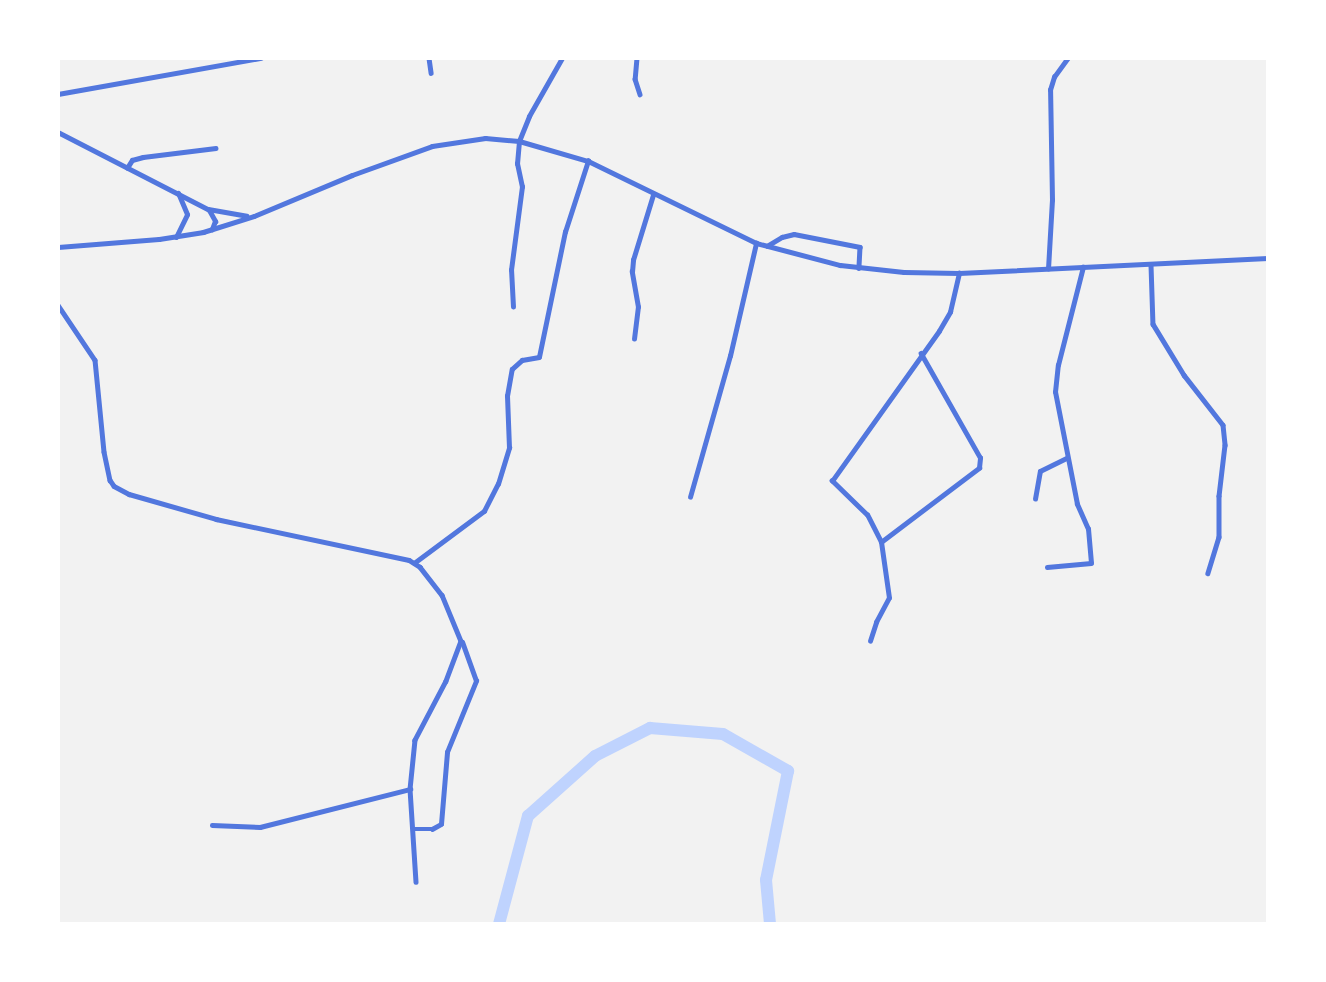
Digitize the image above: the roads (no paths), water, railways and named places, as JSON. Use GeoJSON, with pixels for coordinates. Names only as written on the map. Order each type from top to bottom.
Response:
{"type":"FeatureCollection","features":[{"type":"Feature","properties":{"kind":"street"},"geometry":{"type":"LineString","coordinates":[[58,94],[261,58]]}},
{"type":"Feature","properties":{"kind":"street"},"geometry":{"type":"LineString","coordinates":[[429,58],[431,73]]}},
{"type":"Feature","properties":{"kind":"street"},"geometry":{"type":"LineString","coordinates":[[513,307],[511,270],[522,187],[517,164],[519,141],[529,116],[562,58]]}},
{"type":"Feature","properties":{"kind":"street"},"geometry":{"type":"LineString","coordinates":[[638,58],[635,79],[640,94]]}},
{"type":"Feature","properties":{"kind":"street"},"geometry":{"type":"LineString","coordinates":[[1048,269],[1052,200],[1051,90],[1054,77],[1068,58]]}},
{"type":"Feature","properties":{"kind":"street"},"geometry":{"type":"LineString","coordinates":[[58,132],[208,209],[229,215],[254,216]]}},
{"type":"Feature","properties":{"kind":"street"},"geometry":{"type":"LineString","coordinates":[[58,247],[176,237],[212,229],[254,216],[432,146],[469,138],[519,141],[588,161],[653,195],[766,247],[807,259],[859,268],[959,273],[1268,258]]}},
{"type":"Feature","properties":{"kind":"street"},"geometry":{"type":"LineString","coordinates":[[127,168],[132,160],[144,157],[215,148]]}},
{"type":"Feature","properties":{"kind":"street"},"geometry":{"type":"LineString","coordinates":[[414,563],[484,511],[498,484],[509,448],[507,396],[512,369],[522,360],[539,357],[565,232],[588,161]]}},
{"type":"Feature","properties":{"kind":"street"},"geometry":{"type":"LineString","coordinates":[[176,237],[187,214],[178,192]]}},
{"type":"Feature","properties":{"kind":"street"},"geometry":{"type":"LineString","coordinates":[[634,339],[638,307],[632,272],[653,195]]}},
{"type":"Feature","properties":{"kind":"street"},"geometry":{"type":"LineString","coordinates":[[208,209],[215,221],[212,229]]}},
{"type":"Feature","properties":{"kind":"street"},"geometry":{"type":"LineString","coordinates":[[766,247],[790,234],[829,239],[860,247],[859,268]]}},
{"type":"Feature","properties":{"kind":"street"},"geometry":{"type":"LineString","coordinates":[[690,498],[730,356],[756,243]]}},
{"type":"Feature","properties":{"kind":"street"},"geometry":{"type":"LineString","coordinates":[[1151,265],[1153,324],[1184,375],[1223,425],[1225,445],[1219,496],[1219,537],[1208,573]]}},
{"type":"Feature","properties":{"kind":"street"},"geometry":{"type":"LineString","coordinates":[[1047,567],[1091,563],[1088,529],[1077,504],[1055,392],[1058,365],[1083,267]]}},
{"type":"Feature","properties":{"kind":"street"},"geometry":{"type":"LineString","coordinates":[[870,641],[888,598],[881,542],[867,515],[832,481],[950,312],[959,273]]}},
{"type":"Feature","properties":{"kind":"street"},"geometry":{"type":"LineString","coordinates":[[58,305],[95,360],[104,452],[110,480],[114,486],[142,498],[216,519],[305,540],[385,554],[414,563],[442,595],[476,681],[447,752],[441,824],[432,829],[414,828]]}},
{"type":"Feature","properties":{"kind":"street"},"geometry":{"type":"LineString","coordinates":[[881,542],[979,468],[980,458],[921,354]]}},
{"type":"Feature","properties":{"kind":"street"},"geometry":{"type":"LineString","coordinates":[[1035,499],[1040,471],[1067,458]]}},
{"type":"Feature","properties":{"kind":"street"},"geometry":{"type":"LineString","coordinates":[[416,882],[410,789],[415,740],[446,681],[461,641]]}},
{"type":"Feature","properties":{"kind":"street"},"geometry":{"type":"LineString","coordinates":[[212,825],[260,827],[410,789]]}},
{"type":"Feature","properties":{"kind":"waterway"},"geometry":{"type":"LineString","coordinates":[[499,924],[528,816],[595,756],[650,728],[723,734],[788,771],[766,880],[770,924]]}}]}
